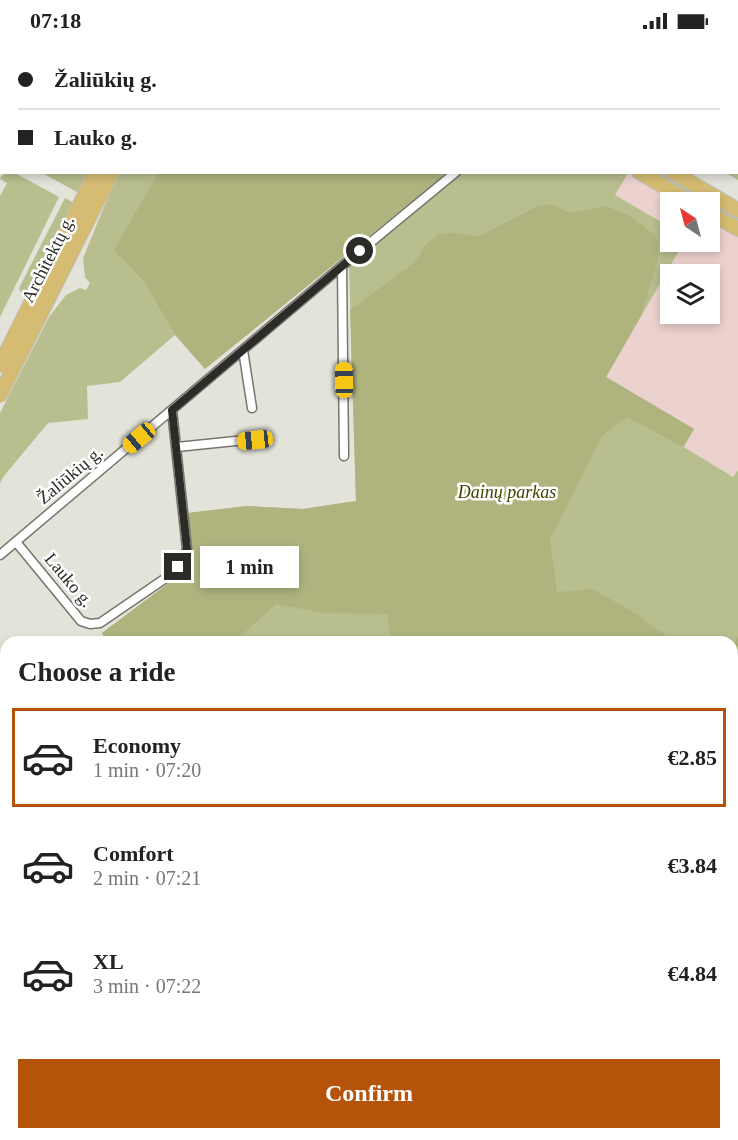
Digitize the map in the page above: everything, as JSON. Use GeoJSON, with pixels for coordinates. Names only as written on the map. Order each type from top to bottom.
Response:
{"type":"FeatureCollection","features":[{"type":"Feature","properties":{"kind":"main road","name":"Architektų g."},"geometry":{"type":"LineString","coordinates":[[0,365],[95,174]]}},
{"type":"Feature","properties":{"kind":"main road","name":"Architektų g."},"geometry":{"type":"LineString","coordinates":[[0,395],[111,174]]}},
{"type":"Feature","properties":{"kind":"main road"},"geometry":{"type":"LineString","coordinates":[[642,174],[673,192]]}},
{"type":"Feature","properties":{"kind":"main road"},"geometry":{"type":"LineString","coordinates":[[676,174],[738,210]]}},
{"type":"Feature","properties":{"kind":"main road"},"geometry":{"type":"LineString","coordinates":[[720,219],[738,229]]}},
{"type":"Feature","properties":{"kind":"street","name":"Žaliūkių g."},"geometry":{"type":"LineString","coordinates":[[0,555],[454,174]]}},
{"type":"Feature","properties":{"kind":"street"},"geometry":{"type":"LineString","coordinates":[[342,266],[344,456]]}},
{"type":"Feature","properties":{"kind":"street"},"geometry":{"type":"LineString","coordinates":[[243,350],[252,408]]}},
{"type":"Feature","properties":{"kind":"street","name":"Lauko g."},"geometry":{"type":"LineString","coordinates":[[16,542],[81,621],[90,624],[100,623],[173,573],[183,561],[187,549],[172,410]]}},
{"type":"Feature","properties":{"kind":"street"},"geometry":{"type":"LineString","coordinates":[[177,447],[255,440]]}},
{"type":"Feature","properties":{"kind":"shaded area"},"geometry":{"type":"Polygon","coordinates":[[[627,174],[663,192],[660,192],[660,221],[614,195],[627,174]]]}},
{"type":"Feature","properties":{"kind":"shaded area"},"geometry":{"type":"Polygon","coordinates":[[[720,225],[738,235],[738,470],[734,477],[683,447],[694,429],[606,377],[660,284],[660,324],[720,324],[720,264],[671,264],[678,252],[720,252],[720,225]]]}},
{"type":"Feature","properties":{"kind":"green space"},"geometry":{"type":"Polygon","coordinates":[[[17,174],[59,197],[0,317],[0,196],[7,183],[0,179],[1,176],[17,174]]]}},
{"type":"Feature","properties":{"kind":"green space"},"geometry":{"type":"Polygon","coordinates":[[[44,174],[88,174],[79,193],[44,174]]]}},
{"type":"Feature","properties":{"kind":"green space"},"geometry":{"type":"Polygon","coordinates":[[[118,174],[157,174],[115,250],[143,281],[175,335],[120,382],[87,386],[88,419],[48,423],[0,483],[0,413],[49,317],[66,295],[80,288],[86,290],[90,283],[85,277],[83,258],[118,174]]]}},
{"type":"Feature","properties":{"kind":"green space"},"geometry":{"type":"Polygon","coordinates":[[[157,174],[446,174],[205,369],[175,335],[143,281],[114,250],[157,174]]]}},
{"type":"Feature","properties":{"kind":"green space","name":"Dainų parkas"},"geometry":{"type":"Polygon","coordinates":[[[461,174],[627,174],[615,195],[660,221],[660,252],[678,252],[671,264],[660,264],[660,284],[606,377],[694,429],[684,447],[733,477],[738,470],[738,636],[104,636],[102,633],[166,585],[189,563],[191,549],[188,513],[247,506],[303,509],[356,501],[349,265],[461,174]]]}},
{"type":"Feature","properties":{"kind":"green space"},"geometry":{"type":"Polygon","coordinates":[[[651,174],[665,174],[696,192],[683,192],[651,174]]]}},
{"type":"Feature","properties":{"kind":"green space"},"geometry":{"type":"Polygon","coordinates":[[[728,174],[738,174],[738,180],[728,174]]]}},
{"type":"Feature","properties":{"kind":"green space"},"geometry":{"type":"Polygon","coordinates":[[[65,198],[74,203],[27,297],[22,295],[19,288],[65,198]]]}},
{"type":"Feature","properties":{"kind":"green space","name":"Dainų parkas"},"geometry":{"type":"Polygon","coordinates":[[[551,204],[569,213],[607,206],[631,217],[655,235],[658,244],[658,259],[641,316],[606,377],[694,429],[683,447],[627,417],[602,436],[550,539],[557,592],[593,589],[635,613],[667,636],[390,636],[387,614],[324,613],[276,604],[241,636],[104,636],[102,633],[166,585],[189,563],[191,549],[188,513],[247,506],[303,509],[356,501],[350,310],[410,266],[419,257],[424,246],[439,234],[479,236],[538,206],[551,204]]]}},
{"type":"Feature","properties":{"kind":"green space"},"geometry":{"type":"Polygon","coordinates":[[[720,206],[738,216],[738,224],[720,214],[720,206]]]}},
{"type":"Feature","properties":{"kind":"route"},"geometry":{"type":"LineString","coordinates":[[178,567],[187,549],[172,410],[360,251]]}}]}
